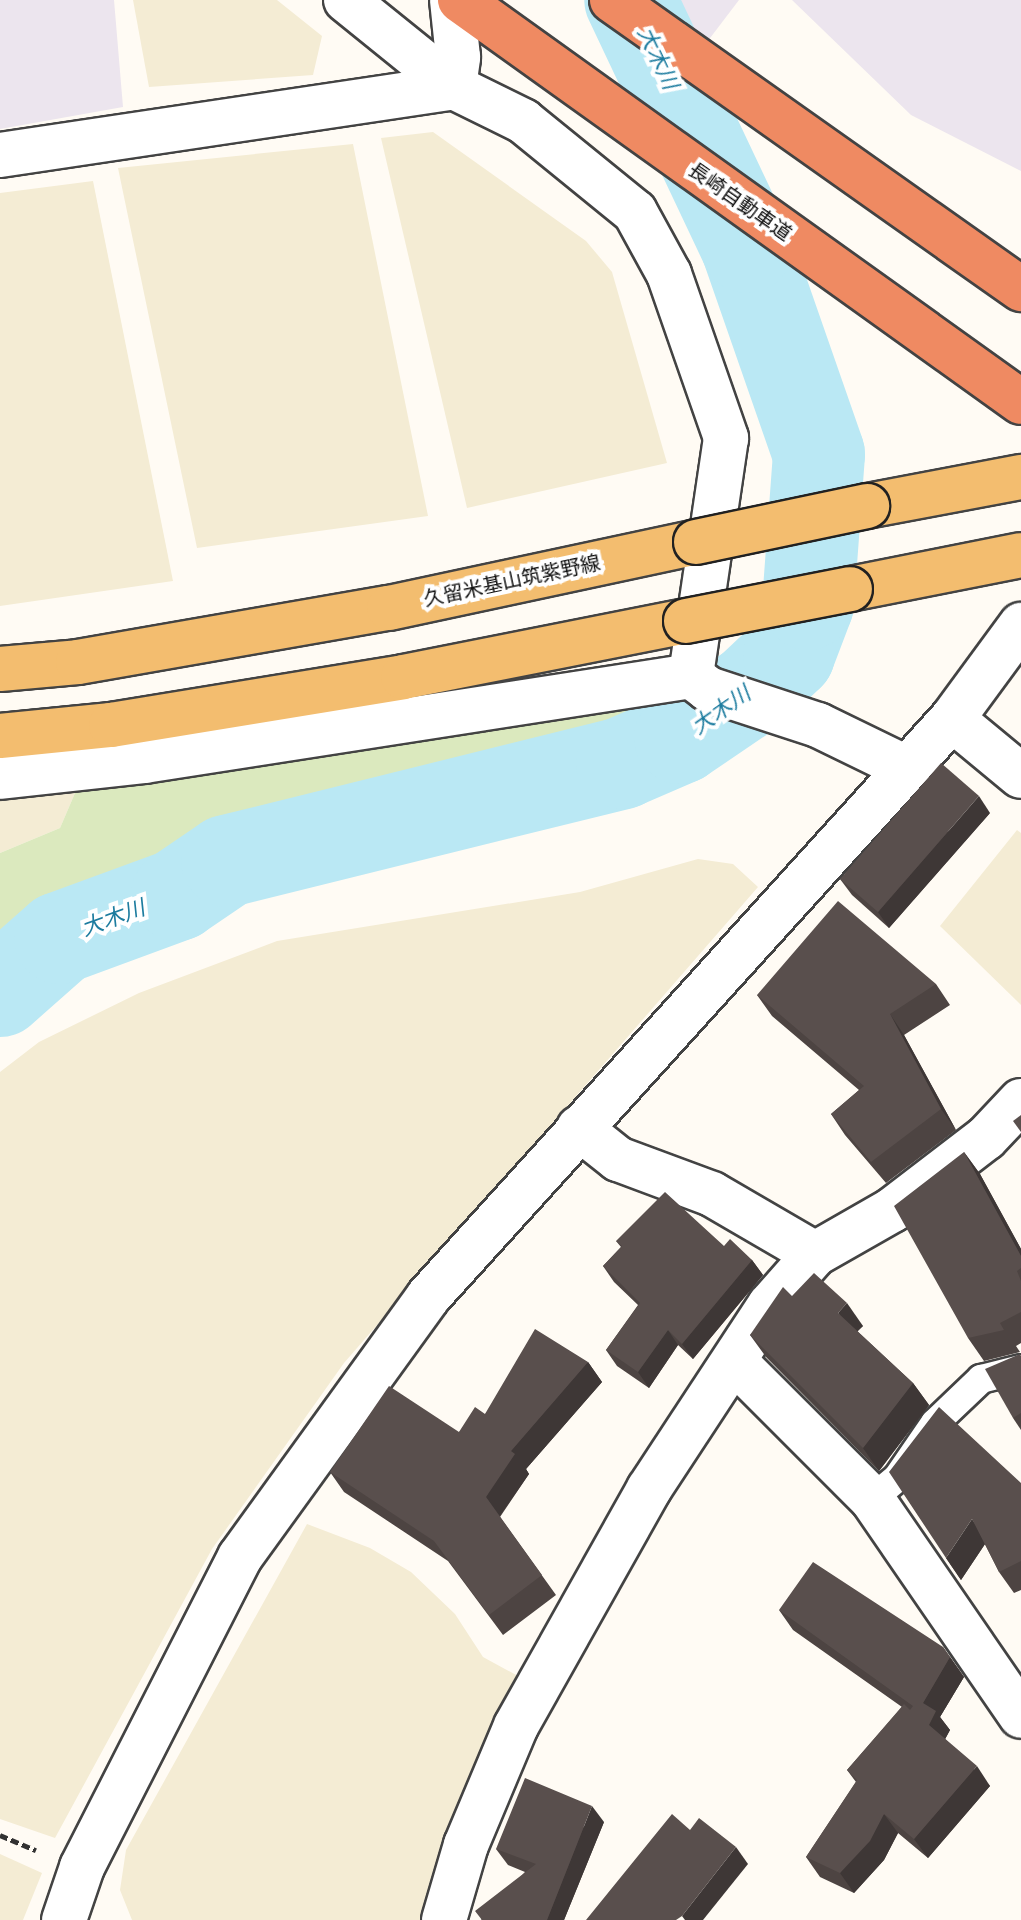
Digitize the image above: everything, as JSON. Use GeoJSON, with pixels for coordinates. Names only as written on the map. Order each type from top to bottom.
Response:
{"type":"FeatureCollection","features":[{"type":"Feature","properties":{"kind":"highway","name":"長崎自動車道"},"geometry":{"type":"LineString","coordinates":[[460,0],[1021,402]]}},
{"type":"Feature","properties":{"kind":"highway"},"geometry":{"type":"LineString","coordinates":[[612,0],[1021,289]]}},
{"type":"Feature","properties":{"kind":"main road","name":"久留米基山筑紫野線"},"geometry":{"type":"LineString","coordinates":[[0,669],[78,662],[389,608],[867,506],[1021,477]]}},
{"type":"Feature","properties":{"kind":"main road"},"geometry":{"type":"LineString","coordinates":[[0,736],[111,725],[388,680],[1021,555]]}},
{"type":"Feature","properties":{"kind":"street"},"geometry":{"type":"LineString","coordinates":[[346,0],[454,87],[523,121],[635,212],[669,274],[726,438],[700,682]]}},
{"type":"Feature","properties":{"kind":"street"},"geometry":{"type":"LineString","coordinates":[[452,0],[458,57],[454,87]]}},
{"type":"Feature","properties":{"kind":"street"},"geometry":{"type":"LineString","coordinates":[[0,155],[454,87]]}},
{"type":"Feature","properties":{"kind":"street"},"geometry":{"type":"LineString","coordinates":[[64,1920],[82,1867],[240,1557],[428,1297],[904,767],[952,719],[1021,625]]}},
{"type":"Feature","properties":{"kind":"street"},"geometry":{"type":"LineString","coordinates":[[0,777],[144,761],[700,682],[818,725],[904,767]]}},
{"type":"Feature","properties":{"kind":"street"},"geometry":{"type":"LineString","coordinates":[[952,719],[1021,776]]}},
{"type":"Feature","properties":{"kind":"street"},"geometry":{"type":"LineString","coordinates":[[444,1920],[466,1845],[516,1726],[649,1489],[770,1305],[815,1254],[892,1210],[986,1138],[1021,1101]]}},
{"type":"Feature","properties":{"kind":"street"},"geometry":{"type":"LineString","coordinates":[[579,1128],[618,1159],[712,1194],[815,1254]]}},
{"type":"Feature","properties":{"kind":"street"},"geometry":{"type":"LineString","coordinates":[[735,1362],[872,1499],[1021,1716]]}},
{"type":"Feature","properties":{"kind":"lane"},"geometry":{"type":"LineString","coordinates":[[872,1499],[898,1477],[935,1423],[981,1379],[1021,1369]]}},
{"type":"Feature","properties":{"kind":"shaded area"},"geometry":{"type":"Polygon","coordinates":[[[0,0],[114,0],[123,107],[0,129],[0,0]]]}},
{"type":"Feature","properties":{"kind":"shaded area"},"geometry":{"type":"Polygon","coordinates":[[[133,0],[277,0],[322,36],[313,75],[149,87],[133,0]]]}},
{"type":"Feature","properties":{"kind":"shaded area"},"geometry":{"type":"Polygon","coordinates":[[[679,0],[739,0],[704,46],[679,0]]]}},
{"type":"Feature","properties":{"kind":"shaded area"},"geometry":{"type":"Polygon","coordinates":[[[792,0],[1021,0],[1021,171],[911,115],[792,0]]]}},
{"type":"Feature","properties":{"kind":"shaded area"},"geometry":{"type":"Polygon","coordinates":[[[433,132],[586,241],[612,272],[667,463],[467,508],[381,138],[433,132]]]}},
{"type":"Feature","properties":{"kind":"shaded area"},"geometry":{"type":"Polygon","coordinates":[[[353,144],[428,516],[197,548],[118,168],[353,144]]]}},
{"type":"Feature","properties":{"kind":"shaded area"},"geometry":{"type":"Polygon","coordinates":[[[93,181],[173,581],[0,606],[0,193],[93,181]]]}},
{"type":"Feature","properties":{"kind":"shaded area"},"geometry":{"type":"Polygon","coordinates":[[[78,786],[60,828],[0,853],[0,796],[78,786]]]}},
{"type":"Feature","properties":{"kind":"shaded area"},"geometry":{"type":"Polygon","coordinates":[[[1017,830],[1021,833],[1021,1005],[940,926],[1017,830]]]}},
{"type":"Feature","properties":{"kind":"shaded area"},"geometry":{"type":"Polygon","coordinates":[[[698,859],[733,864],[758,887],[344,1363],[212,1549],[55,1838],[0,1819],[0,1072],[39,1042],[139,993],[277,941],[580,892],[698,859]]]}},
{"type":"Feature","properties":{"kind":"shaded area"},"geometry":{"type":"Polygon","coordinates":[[[307,1524],[370,1548],[411,1572],[455,1614],[483,1657],[518,1676],[442,1853],[421,1920],[132,1920],[120,1890],[126,1850],[307,1524]]]}},
{"type":"Feature","properties":{"kind":"shaded area"},"geometry":{"type":"Polygon","coordinates":[[[0,1854],[42,1873],[23,1920],[0,1920],[0,1854]]]}},
{"type":"Feature","properties":{"kind":"green space"},"geometry":{"type":"Polygon","coordinates":[[[642,699],[590,746],[275,808],[53,898],[0,935],[0,853],[60,828],[78,786],[642,699]]]}},
{"type":"Feature","properties":{"kind":"building"},"geometry":{"type":"Polygon","coordinates":[[[941,763],[979,796],[878,912],[840,879],[941,763]]]}},
{"type":"Feature","properties":{"kind":"building"},"geometry":{"type":"Polygon","coordinates":[[[838,901],[936,984],[890,1014],[941,1109],[871,1162],[831,1114],[864,1086],[757,995],[838,901]]]}},
{"type":"Feature","properties":{"kind":"building"},"geometry":{"type":"Polygon","coordinates":[[[1021,1115],[1021,1132],[1013,1121],[1021,1115]]]}},
{"type":"Feature","properties":{"kind":"building"},"geometry":{"type":"Polygon","coordinates":[[[964,1152],[1021,1256],[1021,1268],[1017,1271],[1021,1281],[1021,1312],[1000,1323],[1004,1330],[968,1338],[894,1206],[964,1152]]]}},
{"type":"Feature","properties":{"kind":"building"},"geometry":{"type":"Polygon","coordinates":[[[665,1192],[724,1246],[730,1239],[752,1260],[682,1344],[668,1330],[638,1372],[606,1350],[640,1303],[603,1266],[622,1246],[616,1241],[665,1192]]]}},
{"type":"Feature","properties":{"kind":"building"},"geometry":{"type":"Polygon","coordinates":[[[814,1273],[847,1303],[838,1313],[913,1383],[863,1448],[750,1335],[783,1287],[792,1296],[814,1273]]]}},
{"type":"Feature","properties":{"kind":"building"},"geometry":{"type":"Polygon","coordinates":[[[535,1329],[588,1362],[511,1451],[515,1454],[486,1497],[542,1575],[489,1615],[434,1541],[330,1472],[389,1386],[459,1432],[475,1407],[485,1414],[535,1329]]]}},
{"type":"Feature","properties":{"kind":"building"},"geometry":{"type":"Polygon","coordinates":[[[1020,1354],[1021,1413],[1013,1418],[985,1369],[1020,1354]]]}},
{"type":"Feature","properties":{"kind":"building"},"geometry":{"type":"Polygon","coordinates":[[[939,1407],[1021,1483],[1021,1561],[999,1572],[972,1519],[946,1558],[889,1472],[939,1407]]]}},
{"type":"Feature","properties":{"kind":"building"},"geometry":{"type":"Polygon","coordinates":[[[813,1562],[943,1647],[950,1657],[923,1703],[936,1711],[929,1725],[977,1766],[914,1839],[884,1814],[870,1841],[840,1873],[806,1857],[857,1780],[847,1770],[904,1704],[910,1710],[913,1706],[779,1610],[813,1562]]]}},
{"type":"Feature","properties":{"kind":"building"},"geometry":{"type":"Polygon","coordinates":[[[525,1778],[592,1806],[547,1920],[482,1920],[475,1911],[536,1864],[496,1849],[525,1778]]]}},
{"type":"Feature","properties":{"kind":"building"},"geometry":{"type":"Polygon","coordinates":[[[672,1814],[690,1830],[699,1818],[736,1847],[682,1916],[676,1920],[586,1920],[672,1814]]]}},
{"type":"Feature","properties":{"kind":"waterway","name":"大木川"},"geometry":{"type":"LineString","coordinates":[[0,991],[60,938],[177,895],[227,861],[622,763],[680,738],[752,689],[789,654],[808,604],[819,454],[747,247],[630,0]]}}]}
